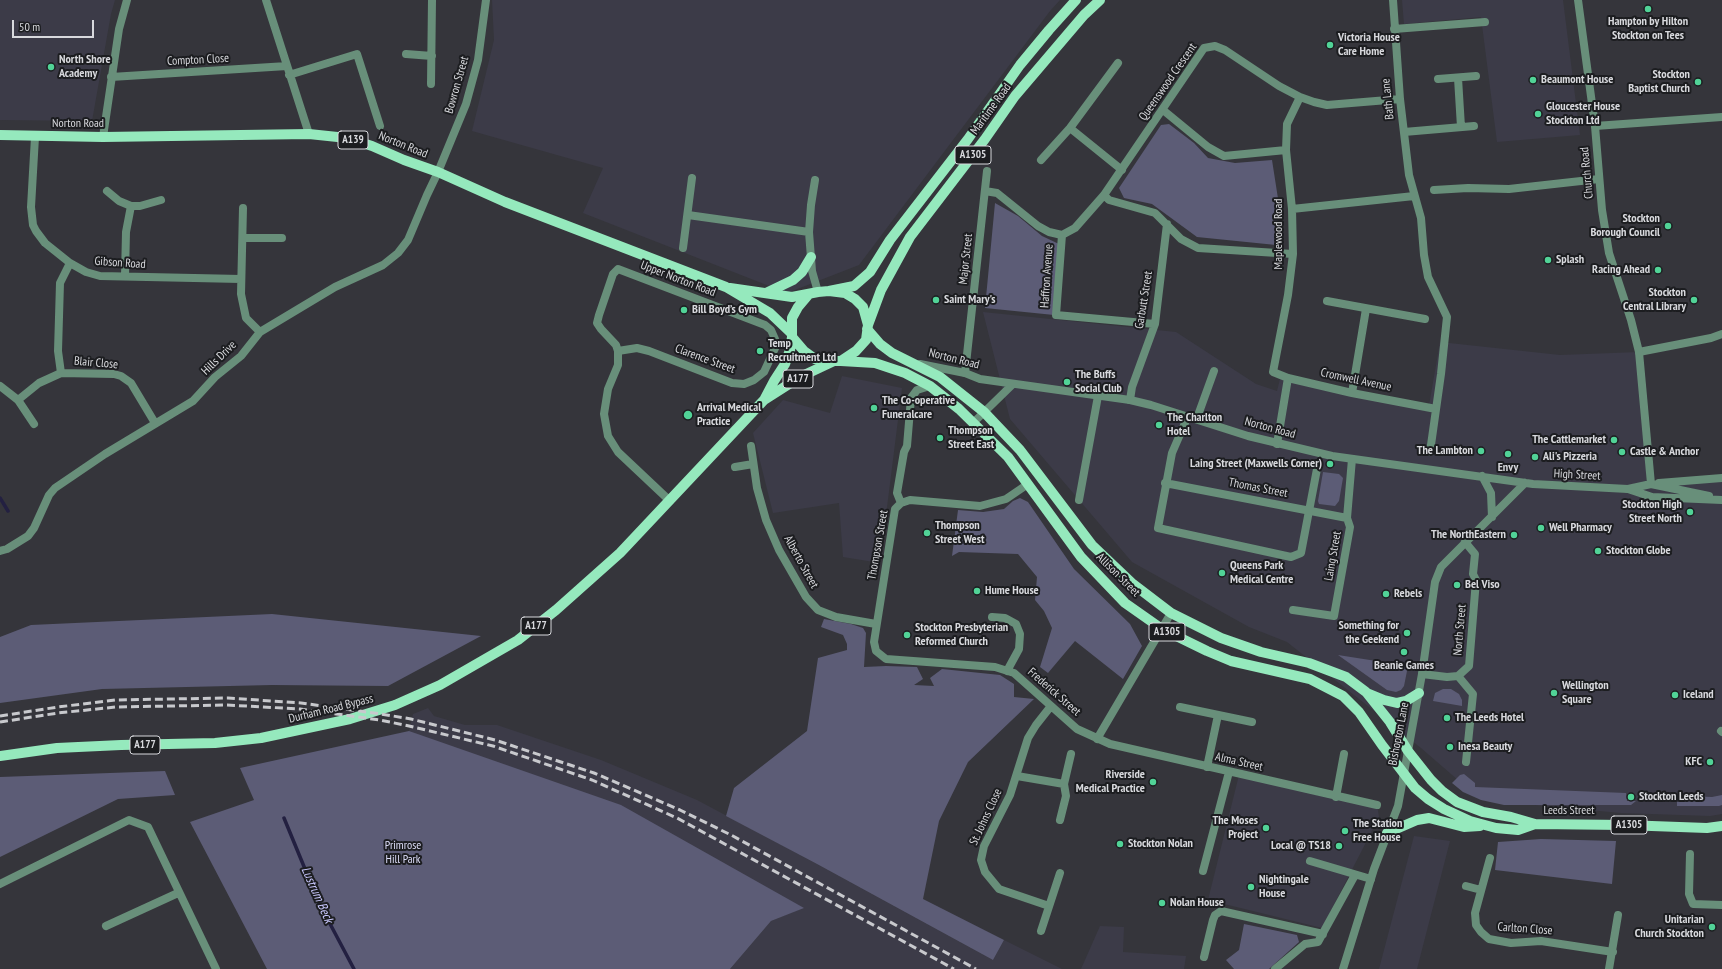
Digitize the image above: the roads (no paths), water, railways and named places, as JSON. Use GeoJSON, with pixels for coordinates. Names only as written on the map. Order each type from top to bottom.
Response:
{"type":"FeatureCollection","features":[{"type":"Feature","properties":{"kind":"main road","name":"Maritime Road"},"geometry":{"type":"LineString","coordinates":[[829,291],[854,286],[870,272],[890,240],[968,139],[1020,65],[1076,0]]}},
{"type":"Feature","properties":{"kind":"main road","name":"Maritime Road"},"geometry":{"type":"LineString","coordinates":[[867,327],[881,290],[910,237],[986,139],[1015,96],[1084,15],[1100,0]]}},
{"type":"Feature","properties":{"kind":"main road","name":"Norton Road"},"geometry":{"type":"LineString","coordinates":[[0,135],[103,137],[308,134],[348,138],[438,172],[505,202],[726,287],[770,313],[792,335],[804,351],[815,359],[837,361]]}},
{"type":"Feature","properties":{"kind":"main road"},"geometry":{"type":"LineString","coordinates":[[766,293],[794,280],[802,272],[811,257]]}},
{"type":"Feature","properties":{"kind":"main road","name":"Norton Road"},"geometry":{"type":"LineString","coordinates":[[726,287],[792,296],[829,291],[844,294],[855,299],[863,308],[867,327]]}},
{"type":"Feature","properties":{"kind":"main road"},"geometry":{"type":"LineString","coordinates":[[792,335],[792,318],[798,306],[814,293]]}},
{"type":"Feature","properties":{"kind":"main road"},"geometry":{"type":"LineString","coordinates":[[837,361],[856,351],[866,340],[867,327]]}},
{"type":"Feature","properties":{"kind":"main road","name":"Allison Street"},"geometry":{"type":"LineString","coordinates":[[867,327],[880,344],[892,353],[940,377],[984,412],[1020,450],[1092,545],[1133,584],[1171,613],[1235,644],[1326,668],[1346,677],[1366,692],[1390,722],[1408,751]]}},
{"type":"Feature","properties":{"kind":"main road","name":"A177"},"geometry":{"type":"LineString","coordinates":[[670,501],[764,400],[785,364],[790,350],[792,335]]}},
{"type":"Feature","properties":{"kind":"main road","name":"Allison Street"},"geometry":{"type":"LineString","coordinates":[[837,361],[875,363],[905,373],[930,386],[974,422],[1008,457],[1081,557],[1125,603],[1162,629],[1207,651],[1231,661],[1310,679],[1343,696],[1359,712],[1404,773]]}},
{"type":"Feature","properties":{"kind":"main road","name":"A177"},"geometry":{"type":"LineString","coordinates":[[764,400],[800,378],[837,361]]}},
{"type":"Feature","properties":{"kind":"main road","name":"Durham Road Bypass"},"geometry":{"type":"LineString","coordinates":[[0,756],[57,748],[216,743],[290,733],[350,719],[396,705],[440,685],[518,640],[556,610],[620,553],[670,501]]}},
{"type":"Feature","properties":{"kind":"main road"},"geometry":{"type":"LineString","coordinates":[[1366,692],[1384,700],[1397,703],[1406,701],[1418,693]]}},
{"type":"Feature","properties":{"kind":"main road","name":"Leeds Street"},"geometry":{"type":"LineString","coordinates":[[1408,751],[1431,780],[1442,791],[1457,802],[1483,812],[1511,817],[1535,824],[1707,828],[1722,826]]}},
{"type":"Feature","properties":{"kind":"main road","name":"Leeds Street"},"geometry":{"type":"LineString","coordinates":[[1404,773],[1415,788],[1428,799],[1456,815],[1487,826],[1518,830],[1535,824]]}},
{"type":"Feature","properties":{"kind":"main road","name":"A1305"},"geometry":{"type":"LineString","coordinates":[[1387,833],[1416,820],[1429,818],[1464,828],[1487,826]]}},
{"type":"Feature","properties":{"kind":"street"},"geometry":{"type":"LineString","coordinates":[[103,137],[119,29],[127,0]]}},
{"type":"Feature","properties":{"kind":"street"},"geometry":{"type":"LineString","coordinates":[[266,0],[308,134]]}},
{"type":"Feature","properties":{"kind":"street"},"geometry":{"type":"LineString","coordinates":[[431,84],[432,0]]}},
{"type":"Feature","properties":{"kind":"street","name":"Bowron Street"},"geometry":{"type":"LineString","coordinates":[[438,172],[466,104],[478,60],[486,0]]}},
{"type":"Feature","properties":{"kind":"street","name":"Bath Lane"},"geometry":{"type":"LineString","coordinates":[[1393,0],[1394,29],[1408,175],[1421,218],[1424,255],[1428,277],[1447,317],[1436,409]]}},
{"type":"Feature","properties":{"kind":"street","name":"Church Road"},"geometry":{"type":"LineString","coordinates":[[1578,0],[1595,126],[1602,210],[1609,253],[1631,320],[1639,352],[1651,484]]}},
{"type":"Feature","properties":{"kind":"street"},"geometry":{"type":"LineString","coordinates":[[1394,29],[1485,22]]}},
{"type":"Feature","properties":{"kind":"street","name":"Queenswood Crescent"},"geometry":{"type":"LineString","coordinates":[[1062,235],[1075,228],[1104,195],[1204,48],[1215,46],[1225,50],[1300,97],[1314,102],[1327,105],[1400,99]]}},
{"type":"Feature","properties":{"kind":"street","name":"Compton Close"},"geometry":{"type":"LineString","coordinates":[[111,77],[288,71],[357,54],[380,126]]}},
{"type":"Feature","properties":{"kind":"street"},"geometry":{"type":"LineString","coordinates":[[406,54],[432,56]]}},
{"type":"Feature","properties":{"kind":"street"},"geometry":{"type":"LineString","coordinates":[[1041,160],[1070,128],[1118,63]]}},
{"type":"Feature","properties":{"kind":"street"},"geometry":{"type":"LineString","coordinates":[[1438,79],[1476,76]]}},
{"type":"Feature","properties":{"kind":"street"},"geometry":{"type":"LineString","coordinates":[[1458,78],[1461,127]]}},
{"type":"Feature","properties":{"kind":"street","name":"Maplewood Road"},"geometry":{"type":"LineString","coordinates":[[1273,372],[1288,295],[1293,254],[1292,209],[1286,150],[1287,124],[1300,97]]}},
{"type":"Feature","properties":{"kind":"street"},"geometry":{"type":"LineString","coordinates":[[1163,110],[1208,146],[1224,156],[1286,150]]}},
{"type":"Feature","properties":{"kind":"street"},"geometry":{"type":"LineString","coordinates":[[1595,126],[1722,117]]}},
{"type":"Feature","properties":{"kind":"street"},"geometry":{"type":"LineString","coordinates":[[1404,132],[1474,126]]}},
{"type":"Feature","properties":{"kind":"street"},"geometry":{"type":"LineString","coordinates":[[1070,128],[1122,170]]}},
{"type":"Feature","properties":{"kind":"street","name":"Gibson Road"},"geometry":{"type":"LineString","coordinates":[[35,136],[31,207],[34,224],[36,231],[45,244],[70,263],[93,275],[241,279]]}},
{"type":"Feature","properties":{"kind":"street","name":"Major Street"},"geometry":{"type":"LineString","coordinates":[[965,373],[987,170]]}},
{"type":"Feature","properties":{"kind":"street","name":"Hills Drive"},"geometry":{"type":"LineString","coordinates":[[0,550],[7,549],[28,536],[34,528],[49,495],[55,488],[90,463],[198,396],[216,377],[241,356],[260,332],[325,292],[383,265],[393,258],[408,240],[438,172]]}},
{"type":"Feature","properties":{"kind":"street"},"geometry":{"type":"LineString","coordinates":[[683,248],[692,178]]}},
{"type":"Feature","properties":{"kind":"street"},"geometry":{"type":"LineString","coordinates":[[1434,190],[1468,188],[1509,189],[1600,179]]}},
{"type":"Feature","properties":{"kind":"street"},"geometry":{"type":"LineString","coordinates":[[814,293],[809,232],[815,180]]}},
{"type":"Feature","properties":{"kind":"street"},"geometry":{"type":"LineString","coordinates":[[107,191],[119,201],[131,206],[140,206],[161,200]]}},
{"type":"Feature","properties":{"kind":"street"},"geometry":{"type":"LineString","coordinates":[[985,191],[997,192],[1038,226],[1049,232],[1062,235]]}},
{"type":"Feature","properties":{"kind":"street"},"geometry":{"type":"LineString","coordinates":[[1104,195],[1109,200],[1155,214],[1181,239],[1198,248],[1293,254]]}},
{"type":"Feature","properties":{"kind":"street"},"geometry":{"type":"LineString","coordinates":[[1292,209],[1414,196]]}},
{"type":"Feature","properties":{"kind":"street"},"geometry":{"type":"LineString","coordinates":[[125,276],[126,232],[131,206]]}},
{"type":"Feature","properties":{"kind":"street"},"geometry":{"type":"LineString","coordinates":[[243,208],[241,279],[244,312],[246,318],[260,332]]}},
{"type":"Feature","properties":{"kind":"street"},"geometry":{"type":"LineString","coordinates":[[688,214],[809,232]]}},
{"type":"Feature","properties":{"kind":"street","name":"Garbutt Street"},"geometry":{"type":"LineString","coordinates":[[1130,400],[1132,386],[1155,324],[1167,224]]}},
{"type":"Feature","properties":{"kind":"street","name":"Haffron Avenue"},"geometry":{"type":"LineString","coordinates":[[1062,235],[1056,315],[1155,324]]}},
{"type":"Feature","properties":{"kind":"street"},"geometry":{"type":"LineString","coordinates":[[243,238],[282,238]]}},
{"type":"Feature","properties":{"kind":"street"},"geometry":{"type":"LineString","coordinates":[[61,372],[58,351],[60,283],[70,263]]}},
{"type":"Feature","properties":{"kind":"street","name":"Upper Norton Road"},"geometry":{"type":"LineString","coordinates":[[618,351],[616,345],[601,330],[597,323],[613,274],[618,269],[765,325],[771,330],[775,339],[776,346],[772,357]]}},
{"type":"Feature","properties":{"kind":"street"},"geometry":{"type":"LineString","coordinates":[[1327,301],[1425,319]]}},
{"type":"Feature","properties":{"kind":"street"},"geometry":{"type":"LineString","coordinates":[[1352,393],[1366,309]]}},
{"type":"Feature","properties":{"kind":"street"},"geometry":{"type":"LineString","coordinates":[[1639,352],[1711,338],[1722,334]]}},
{"type":"Feature","properties":{"kind":"street","name":"Clarence Street"},"geometry":{"type":"LineString","coordinates":[[618,351],[636,348],[649,351],[732,382],[744,384],[754,380],[764,372],[772,357]]}},
{"type":"Feature","properties":{"kind":"street"},"geometry":{"type":"LineString","coordinates":[[618,351],[618,365],[608,389],[604,414],[608,436],[618,452],[670,501]]}},
{"type":"Feature","properties":{"kind":"street","name":"Norton Road"},"geometry":{"type":"LineString","coordinates":[[913,363],[965,373],[980,379],[1130,400],[1197,418],[1277,444],[1352,459],[1525,483]]}},
{"type":"Feature","properties":{"kind":"street","name":"Blair Close"},"geometry":{"type":"LineString","coordinates":[[18,400],[39,383],[61,372],[106,373],[121,376],[131,383],[155,423]]}},
{"type":"Feature","properties":{"kind":"street"},"geometry":{"type":"LineString","coordinates":[[1197,418],[1214,372]]}},
{"type":"Feature","properties":{"kind":"street","name":"Cromwell Avenue"},"geometry":{"type":"LineString","coordinates":[[1273,372],[1288,378],[1352,393],[1436,409]]}},
{"type":"Feature","properties":{"kind":"street"},"geometry":{"type":"LineString","coordinates":[[1277,444],[1288,378]]}},
{"type":"Feature","properties":{"kind":"street"},"geometry":{"type":"LineString","coordinates":[[974,422],[1012,384]]}},
{"type":"Feature","properties":{"kind":"street"},"geometry":{"type":"LineString","coordinates":[[0,386],[18,400],[34,424]]}},
{"type":"Feature","properties":{"kind":"street","name":"Thompson Street"},"geometry":{"type":"LineString","coordinates":[[876,651],[874,642],[876,624],[895,509],[901,503],[897,493],[904,452],[907,446],[911,398],[917,390],[930,386]]}},
{"type":"Feature","properties":{"kind":"street"},"geometry":{"type":"LineString","coordinates":[[1079,500],[1098,396]]}},
{"type":"Feature","properties":{"kind":"street"},"geometry":{"type":"LineString","coordinates":[[1430,452],[1436,409]]}},
{"type":"Feature","properties":{"kind":"street"},"geometry":{"type":"LineString","coordinates":[[1188,416],[1172,453],[1165,483],[1158,528],[1291,556],[1301,553],[1317,469]]}},
{"type":"Feature","properties":{"kind":"street","name":"Alberto Street"},"geometry":{"type":"LineString","coordinates":[[751,446],[757,488],[766,520],[779,550],[806,597],[818,610],[836,617],[876,624]]}},
{"type":"Feature","properties":{"kind":"street","name":"Laing Street"},"geometry":{"type":"LineString","coordinates":[[1293,610],[1334,616],[1350,526],[1347,518],[1352,459]]}},
{"type":"Feature","properties":{"kind":"street"},"geometry":{"type":"LineString","coordinates":[[735,467],[753,464]]}},
{"type":"Feature","properties":{"kind":"street"},"geometry":{"type":"LineString","coordinates":[[1482,476],[1491,493],[1492,517]]}},
{"type":"Feature","properties":{"kind":"street","name":"High Street"},"geometry":{"type":"LineString","coordinates":[[1525,483],[1573,487],[1628,489],[1651,484],[1722,478]]}},
{"type":"Feature","properties":{"kind":"street","name":"Thomas Street"},"geometry":{"type":"LineString","coordinates":[[1165,483],[1347,518]]}},
{"type":"Feature","properties":{"kind":"street","name":"Bishopton Lane"},"geometry":{"type":"LineString","coordinates":[[1343,969],[1371,879],[1398,806],[1422,674],[1435,582],[1441,567],[1525,483]]}},
{"type":"Feature","properties":{"kind":"street"},"geometry":{"type":"LineString","coordinates":[[901,503],[910,500],[980,506],[1006,499],[1028,484]]}},
{"type":"Feature","properties":{"kind":"street","name":"High Street"},"geometry":{"type":"LineString","coordinates":[[1651,484],[1722,499]]}},
{"type":"Feature","properties":{"kind":"street","name":"High Street"},"geometry":{"type":"LineString","coordinates":[[1628,489],[1652,497],[1691,500],[1722,499]]}},
{"type":"Feature","properties":{"kind":"street","name":"North Street"},"geometry":{"type":"LineString","coordinates":[[1458,676],[1469,666],[1476,580],[1474,574],[1476,554],[1465,542]]}},
{"type":"Feature","properties":{"kind":"street"},"geometry":{"type":"LineString","coordinates":[[1097,739],[1171,613]]}},
{"type":"Feature","properties":{"kind":"street"},"geometry":{"type":"LineString","coordinates":[[992,617],[1006,618],[1016,624],[1020,634],[1019,649],[1007,671]]}},
{"type":"Feature","properties":{"kind":"street","name":"Frederick Street"},"geometry":{"type":"LineString","coordinates":[[876,651],[886,659],[995,667],[1014,673],[1078,729],[1097,739]]}},
{"type":"Feature","properties":{"kind":"street"},"geometry":{"type":"LineString","coordinates":[[1422,674],[1447,677],[1458,676],[1473,694],[1466,762]]}},
{"type":"Feature","properties":{"kind":"street","name":"St. Johns Close"},"geometry":{"type":"LineString","coordinates":[[1049,906],[999,889],[985,872],[981,860],[984,846],[1010,795],[1028,738],[1051,706]]}},
{"type":"Feature","properties":{"kind":"street"},"geometry":{"type":"LineString","coordinates":[[1180,707],[1252,722]]}},
{"type":"Feature","properties":{"kind":"street"},"geometry":{"type":"LineString","coordinates":[[1207,767],[1218,715]]}},
{"type":"Feature","properties":{"kind":"street","name":"Alma Street"},"geometry":{"type":"LineString","coordinates":[[1097,739],[1110,744],[1207,767],[1377,805]]}},
{"type":"Feature","properties":{"kind":"street"},"geometry":{"type":"LineString","coordinates":[[1060,820],[1066,796],[1064,784],[1071,754]]}},
{"type":"Feature","properties":{"kind":"street"},"geometry":{"type":"LineString","coordinates":[[1336,796],[1344,754]]}},
{"type":"Feature","properties":{"kind":"street"},"geometry":{"type":"LineString","coordinates":[[1203,871],[1229,772]]}},
{"type":"Feature","properties":{"kind":"street"},"geometry":{"type":"LineString","coordinates":[[1017,776],[1064,784]]}},
{"type":"Feature","properties":{"kind":"street"},"geometry":{"type":"LineString","coordinates":[[0,884],[129,820],[148,827],[213,968]]}},
{"type":"Feature","properties":{"kind":"street"},"geometry":{"type":"LineString","coordinates":[[1690,854],[1689,894],[1694,904],[1722,905]]}},
{"type":"Feature","properties":{"kind":"street","name":"Carlton Close"},"geometry":{"type":"LineString","coordinates":[[1490,858],[1475,913],[1476,925],[1481,932],[1490,938],[1510,943],[1541,941],[1613,952]]}},
{"type":"Feature","properties":{"kind":"street"},"geometry":{"type":"LineString","coordinates":[[1310,861],[1371,879]]}},
{"type":"Feature","properties":{"kind":"street"},"geometry":{"type":"LineString","coordinates":[[1041,931],[1060,873]]}},
{"type":"Feature","properties":{"kind":"street"},"geometry":{"type":"LineString","coordinates":[[1275,969],[1305,944],[1318,942],[1355,875]]}},
{"type":"Feature","properties":{"kind":"street"},"geometry":{"type":"LineString","coordinates":[[1466,886],[1481,890]]}},
{"type":"Feature","properties":{"kind":"street"},"geometry":{"type":"LineString","coordinates":[[106,926],[178,893]]}},
{"type":"Feature","properties":{"kind":"street"},"geometry":{"type":"LineString","coordinates":[[1204,957],[1215,915],[1218,912],[1226,911],[1323,934]]}},
{"type":"Feature","properties":{"kind":"street"},"geometry":{"type":"LineString","coordinates":[[1609,969],[1618,915]]}},
{"type":"Feature","properties":{"kind":"waterway","name":"Lustrum Beck"},"geometry":{"type":"LineString","coordinates":[[0,498],[8,511]]}},
{"type":"Feature","properties":{"kind":"waterway","name":"Lustrum Beck"},"geometry":{"type":"LineString","coordinates":[[284,818],[319,903],[354,969]]}},
{"type":"Feature","properties":{"kind":"railway"},"geometry":{"type":"LineString","coordinates":[[0,716],[115,700],[228,698],[301,703],[381,714],[411,719],[495,740],[594,773],[680,810],[731,835],[976,969]]}},
{"type":"Feature","properties":{"kind":"railway"},"geometry":{"type":"LineString","coordinates":[[0,722],[58,713],[116,707],[227,705],[300,709],[380,720],[493,746],[592,780],[677,818],[954,969]]}},
{"type":"Feature","properties":{"kind":"place","name":"Hampton by Hilton Stockton on Tees"},"geometry":{"type":"Point","coordinates":[1648,9]}},
{"type":"Feature","properties":{"kind":"place","name":"Victoria House Care Home"},"geometry":{"type":"Point","coordinates":[1330,45]}},
{"type":"Feature","properties":{"kind":"place","name":"North Shore Academy"},"geometry":{"type":"Point","coordinates":[51,67]}},
{"type":"Feature","properties":{"kind":"place","name":"Beaumont House"},"geometry":{"type":"Point","coordinates":[1533,80]}},
{"type":"Feature","properties":{"kind":"place","name":"Stockton Baptist Church"},"geometry":{"type":"Point","coordinates":[1698,82]}},
{"type":"Feature","properties":{"kind":"place","name":"Gloucester House Stockton Ltd"},"geometry":{"type":"Point","coordinates":[1538,114]}},
{"type":"Feature","properties":{"kind":"place","name":"Stockton Borough Council"},"geometry":{"type":"Point","coordinates":[1668,226]}},
{"type":"Feature","properties":{"kind":"place","name":"Splash"},"geometry":{"type":"Point","coordinates":[1548,260]}},
{"type":"Feature","properties":{"kind":"place","name":"Racing Ahead"},"geometry":{"type":"Point","coordinates":[1658,270]}},
{"type":"Feature","properties":{"kind":"place","name":"Saint Mary's"},"geometry":{"type":"Point","coordinates":[936,300]}},
{"type":"Feature","properties":{"kind":"place","name":"Stockton Central Library"},"geometry":{"type":"Point","coordinates":[1694,300]}},
{"type":"Feature","properties":{"kind":"place","name":"Bill Boyd’s Gym"},"geometry":{"type":"Point","coordinates":[684,310]}},
{"type":"Feature","properties":{"kind":"place","name":"Temp Recruitment Ltd"},"geometry":{"type":"Point","coordinates":[760,351]}},
{"type":"Feature","properties":{"kind":"place","name":"The Buffs Social Club"},"geometry":{"type":"Point","coordinates":[1067,382]}},
{"type":"Feature","properties":{"kind":"place","name":"The Co-operative Funeralcare"},"geometry":{"type":"Point","coordinates":[874,408]}},
{"type":"Feature","properties":{"kind":"place","name":"Arrival Medical Practice"},"geometry":{"type":"Point","coordinates":[688,415]}},
{"type":"Feature","properties":{"kind":"place","name":"The Charlton Hotel"},"geometry":{"type":"Point","coordinates":[1159,425]}},
{"type":"Feature","properties":{"kind":"place","name":"Thompson Street East"},"geometry":{"type":"Point","coordinates":[940,438]}},
{"type":"Feature","properties":{"kind":"place","name":"The Cattlemarket"},"geometry":{"type":"Point","coordinates":[1614,440]}},
{"type":"Feature","properties":{"kind":"place","name":"The Lambton"},"geometry":{"type":"Point","coordinates":[1481,451]}},
{"type":"Feature","properties":{"kind":"place","name":"Castle & Anchor"},"geometry":{"type":"Point","coordinates":[1622,452]}},
{"type":"Feature","properties":{"kind":"place","name":"Envy"},"geometry":{"type":"Point","coordinates":[1508,454]}},
{"type":"Feature","properties":{"kind":"place","name":"Ali's Pizzeria"},"geometry":{"type":"Point","coordinates":[1535,457]}},
{"type":"Feature","properties":{"kind":"place","name":"Laing Street (Maxwells Corner)"},"geometry":{"type":"Point","coordinates":[1330,464]}},
{"type":"Feature","properties":{"kind":"place","name":"Stockton High Street North"},"geometry":{"type":"Point","coordinates":[1690,512]}},
{"type":"Feature","properties":{"kind":"place","name":"Well Pharmacy"},"geometry":{"type":"Point","coordinates":[1541,528]}},
{"type":"Feature","properties":{"kind":"place","name":"Thompson Street West"},"geometry":{"type":"Point","coordinates":[927,533]}},
{"type":"Feature","properties":{"kind":"place","name":"The NorthEastern"},"geometry":{"type":"Point","coordinates":[1514,535]}},
{"type":"Feature","properties":{"kind":"place","name":"Stockton Globe"},"geometry":{"type":"Point","coordinates":[1598,551]}},
{"type":"Feature","properties":{"kind":"place","name":"Queens Park Medical Centre"},"geometry":{"type":"Point","coordinates":[1222,573]}},
{"type":"Feature","properties":{"kind":"place","name":"Bel Viso"},"geometry":{"type":"Point","coordinates":[1457,585]}},
{"type":"Feature","properties":{"kind":"place","name":"Hume House"},"geometry":{"type":"Point","coordinates":[977,591]}},
{"type":"Feature","properties":{"kind":"place","name":"Rebels"},"geometry":{"type":"Point","coordinates":[1386,594]}},
{"type":"Feature","properties":{"kind":"place","name":"Something for the Geekend"},"geometry":{"type":"Point","coordinates":[1407,633]}},
{"type":"Feature","properties":{"kind":"place","name":"Stockton Presbyterian Reformed Church"},"geometry":{"type":"Point","coordinates":[907,635]}},
{"type":"Feature","properties":{"kind":"place","name":"Beanie Games"},"geometry":{"type":"Point","coordinates":[1404,652]}},
{"type":"Feature","properties":{"kind":"place","name":"Wellington Square"},"geometry":{"type":"Point","coordinates":[1554,693]}},
{"type":"Feature","properties":{"kind":"place","name":"Iceland"},"geometry":{"type":"Point","coordinates":[1675,695]}},
{"type":"Feature","properties":{"kind":"place","name":"The Leeds Hotel"},"geometry":{"type":"Point","coordinates":[1447,718]}},
{"type":"Feature","properties":{"kind":"place","name":"Inesa Beauty"},"geometry":{"type":"Point","coordinates":[1450,747]}},
{"type":"Feature","properties":{"kind":"place","name":"KFC"},"geometry":{"type":"Point","coordinates":[1710,762]}},
{"type":"Feature","properties":{"kind":"place","name":"Riverside Medical Practice"},"geometry":{"type":"Point","coordinates":[1153,782]}},
{"type":"Feature","properties":{"kind":"place","name":"Stockton Leeds"},"geometry":{"type":"Point","coordinates":[1631,797]}},
{"type":"Feature","properties":{"kind":"place","name":"The Moses Project"},"geometry":{"type":"Point","coordinates":[1266,828]}},
{"type":"Feature","properties":{"kind":"place","name":"The Station Free House"},"geometry":{"type":"Point","coordinates":[1345,831]}},
{"type":"Feature","properties":{"kind":"place","name":"Stockton Nolan"},"geometry":{"type":"Point","coordinates":[1120,844]}},
{"type":"Feature","properties":{"kind":"place","name":"Local @ TS18"},"geometry":{"type":"Point","coordinates":[1339,846]}},
{"type":"Feature","properties":{"kind":"place","name":"Nightingale House"},"geometry":{"type":"Point","coordinates":[1251,887]}},
{"type":"Feature","properties":{"kind":"place","name":"Nolan House"},"geometry":{"type":"Point","coordinates":[1162,903]}},
{"type":"Feature","properties":{"kind":"place","name":"Unitarian Church Stockton"},"geometry":{"type":"Point","coordinates":[1712,927]}},
{"type":"Feature","properties":{"kind":"park label","name":"Primrose Hill Park"},"geometry":{"type":"Point","coordinates":[403,853]}}]}
